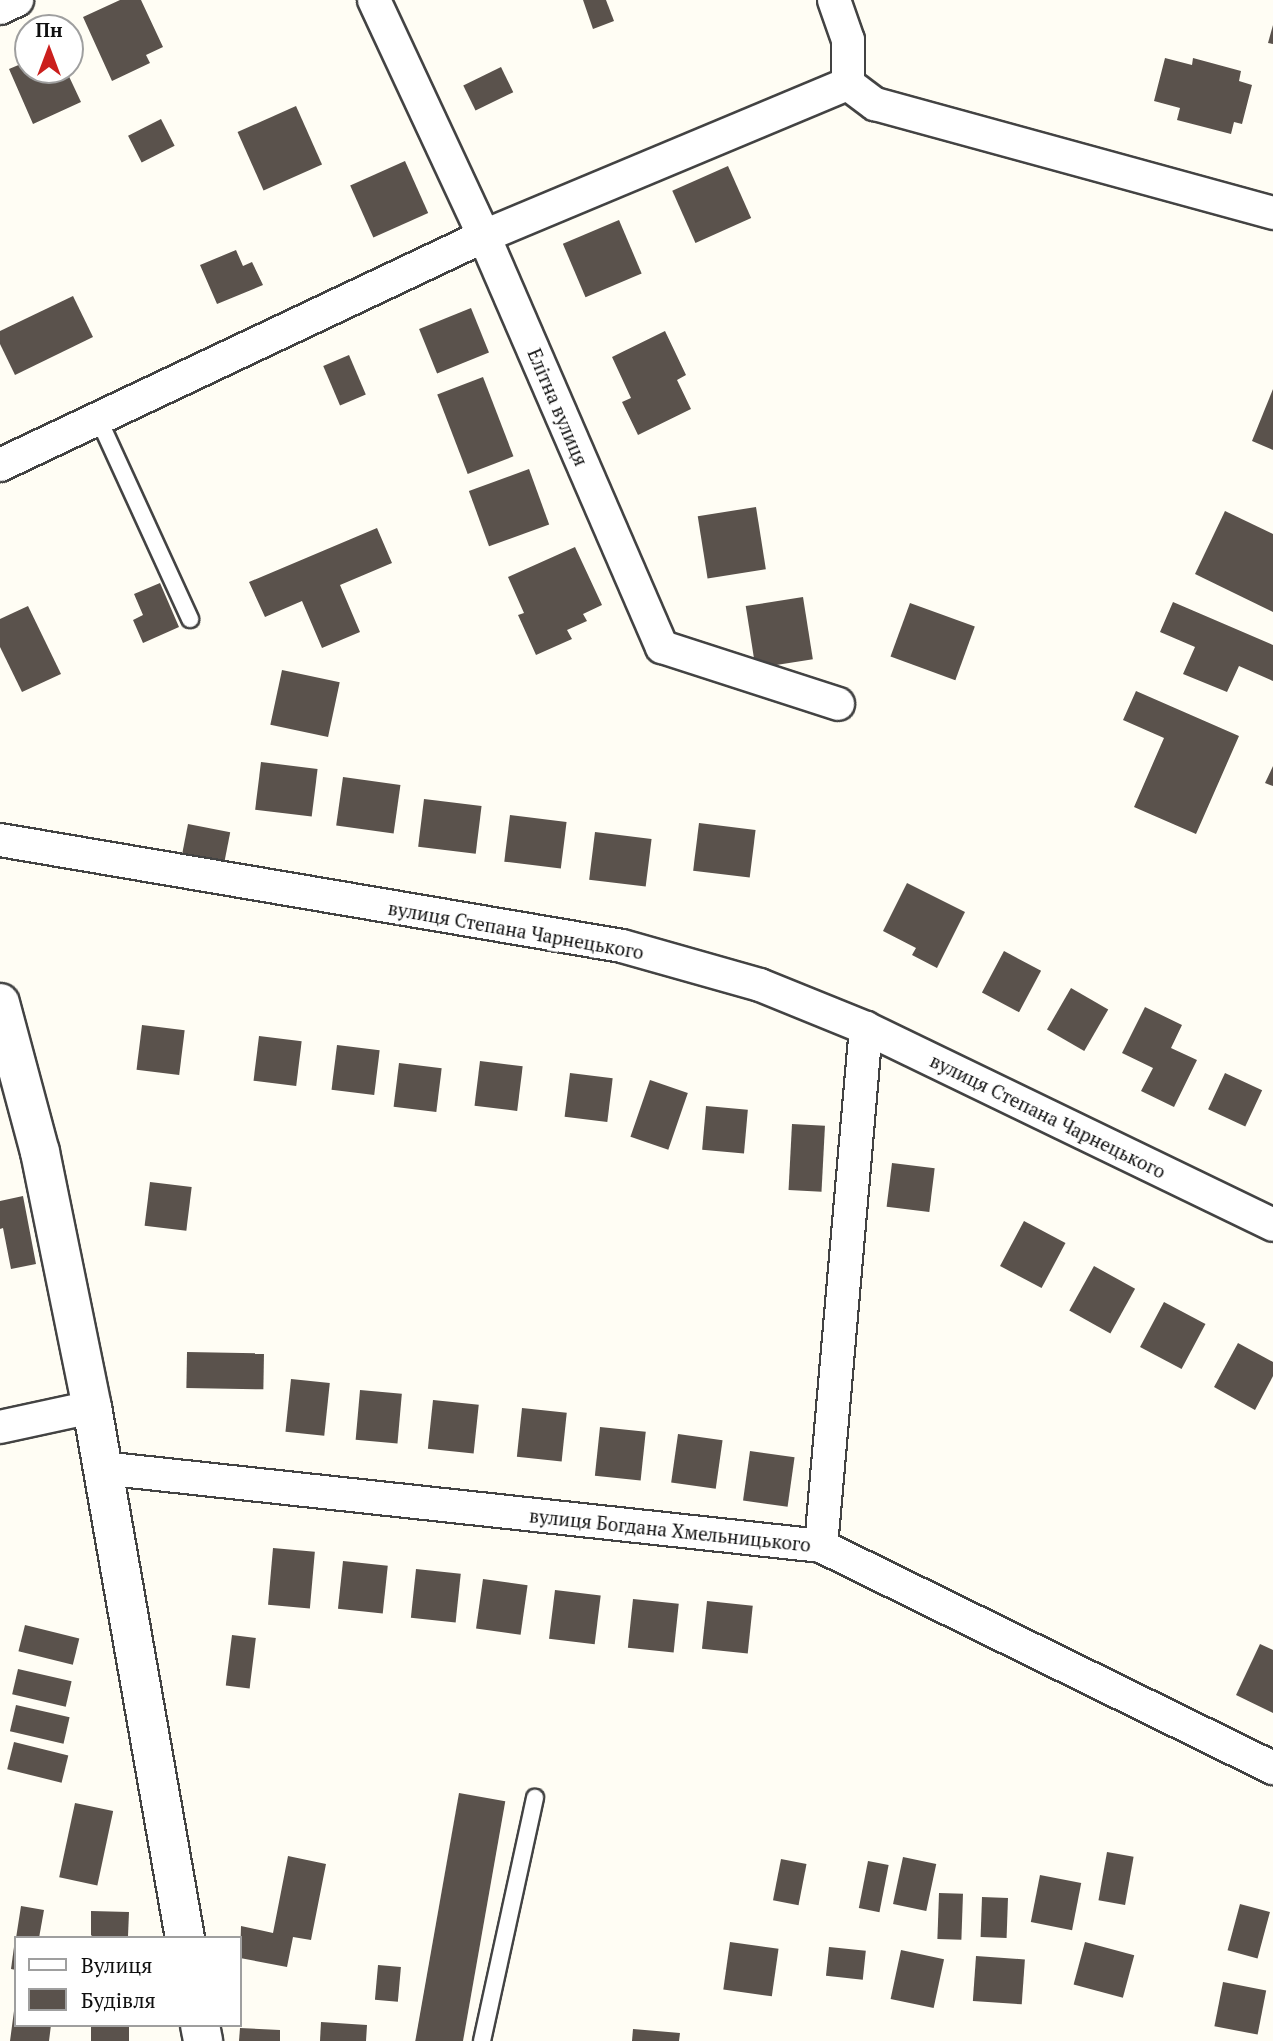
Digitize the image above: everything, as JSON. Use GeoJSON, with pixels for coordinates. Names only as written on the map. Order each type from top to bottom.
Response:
{"type":"FeatureCollection","features":[{"type":"Feature","properties":{"kind":"street"},"geometry":{"type":"LineString","coordinates":[[0,8],[17,0]]}},
{"type":"Feature","properties":{"kind":"street","name":"Елітна вулиця"},"geometry":{"type":"LineString","coordinates":[[374,0],[484,236],[662,647],[838,704]]}},
{"type":"Feature","properties":{"kind":"street"},"geometry":{"type":"LineString","coordinates":[[834,0],[848,40],[848,84]]}},
{"type":"Feature","properties":{"kind":"street"},"geometry":{"type":"LineString","coordinates":[[0,465],[484,236],[848,84]]}},
{"type":"Feature","properties":{"kind":"street"},"geometry":{"type":"LineString","coordinates":[[848,84],[875,104],[1273,213]]}},
{"type":"Feature","properties":{"kind":"street","name":"вулиця Степана Чарнецького"},"geometry":{"type":"LineString","coordinates":[[0,840],[622,946],[760,985],[866,1028],[1273,1225]]}},
{"type":"Feature","properties":{"kind":"street"},"geometry":{"type":"LineString","coordinates":[[0,1003],[40,1152],[92,1407],[185,1936]]}},
{"type":"Feature","properties":{"kind":"street"},"geometry":{"type":"LineString","coordinates":[[821,1546],[866,1028]]}},
{"type":"Feature","properties":{"kind":"street"},"geometry":{"type":"LineString","coordinates":[[0,1427],[92,1407]]}},
{"type":"Feature","properties":{"kind":"street","name":"вулиця Богдана Хмельницького"},"geometry":{"type":"LineString","coordinates":[[102,1468],[821,1546],[1273,1768]]}},
{"type":"Feature","properties":{"kind":"lane"},"geometry":{"type":"LineString","coordinates":[[99,420],[190,619]]}},
{"type":"Feature","properties":{"kind":"lane"},"geometry":{"type":"LineString","coordinates":[[482,2041],[535,1798]]}},
{"type":"Feature","properties":{"kind":"building"},"geometry":{"type":"Polygon","coordinates":[[[120,0],[141,0],[163,47],[146,55],[150,63],[112,81],[84,17],[120,0]]]}},
{"type":"Feature","properties":{"kind":"building"},"geometry":{"type":"Polygon","coordinates":[[[583,0],[606,0],[614,21],[593,29],[583,0]]]}},
{"type":"Feature","properties":{"kind":"building"},"geometry":{"type":"Polygon","coordinates":[[[1273,25],[1273,44],[1268,43],[1273,25]]]}},
{"type":"Feature","properties":{"kind":"building"},"geometry":{"type":"Polygon","coordinates":[[[1165,58],[1192,65],[1193,58],[1241,71],[1239,81],[1252,85],[1242,124],[1234,122],[1231,134],[1177,120],[1180,108],[1154,101],[1165,58]]]}},
{"type":"Feature","properties":{"kind":"building"},"geometry":{"type":"Polygon","coordinates":[[[14,67],[14,80],[9,69],[14,67]]]}},
{"type":"Feature","properties":{"kind":"building"},"geometry":{"type":"Polygon","coordinates":[[[501,67],[513,92],[476,111],[463,85],[501,67]]]}},
{"type":"Feature","properties":{"kind":"building"},"geometry":{"type":"Polygon","coordinates":[[[16,84],[73,84],[81,102],[33,124],[16,84]]]}},
{"type":"Feature","properties":{"kind":"building"},"geometry":{"type":"Polygon","coordinates":[[[296,106],[322,164],[264,190],[238,132],[296,106]]]}},
{"type":"Feature","properties":{"kind":"building"},"geometry":{"type":"Polygon","coordinates":[[[161,119],[175,146],[142,163],[128,136],[161,119]]]}},
{"type":"Feature","properties":{"kind":"building"},"geometry":{"type":"Polygon","coordinates":[[[405,161],[428,213],[373,237],[350,185],[405,161]]]}},
{"type":"Feature","properties":{"kind":"building"},"geometry":{"type":"Polygon","coordinates":[[[728,166],[751,218],[695,243],[672,191],[728,166]]]}},
{"type":"Feature","properties":{"kind":"building"},"geometry":{"type":"Polygon","coordinates":[[[619,220],[642,273],[586,297],[563,244],[619,220]]]}},
{"type":"Feature","properties":{"kind":"building"},"geometry":{"type":"Polygon","coordinates":[[[236,250],[243,266],[252,262],[263,285],[217,304],[200,265],[236,250]]]}},
{"type":"Feature","properties":{"kind":"building"},"geometry":{"type":"Polygon","coordinates":[[[73,296],[93,337],[15,375],[0,344],[0,331],[73,296]]]}},
{"type":"Feature","properties":{"kind":"building"},"geometry":{"type":"Polygon","coordinates":[[[471,308],[489,353],[437,373],[419,329],[471,308]]]}},
{"type":"Feature","properties":{"kind":"building"},"geometry":{"type":"Polygon","coordinates":[[[665,331],[686,375],[677,380],[691,409],[638,435],[622,402],[631,398],[612,357],[665,331]]]}},
{"type":"Feature","properties":{"kind":"building"},"geometry":{"type":"Polygon","coordinates":[[[349,355],[366,395],[340,406],[323,366],[349,355]]]}},
{"type":"Feature","properties":{"kind":"building"},"geometry":{"type":"Polygon","coordinates":[[[483,377],[513,456],[468,474],[437,395],[483,377]]]}},
{"type":"Feature","properties":{"kind":"building"},"geometry":{"type":"Polygon","coordinates":[[[1273,389],[1273,450],[1252,441],[1273,389]]]}},
{"type":"Feature","properties":{"kind":"building"},"geometry":{"type":"Polygon","coordinates":[[[529,469],[549,524],[489,546],[469,491],[529,469]]]}},
{"type":"Feature","properties":{"kind":"building"},"geometry":{"type":"Polygon","coordinates":[[[756,507],[766,569],[708,578],[698,516],[756,507]]]}},
{"type":"Feature","properties":{"kind":"building"},"geometry":{"type":"Polygon","coordinates":[[[1225,511],[1273,534],[1273,612],[1195,574],[1225,511]]]}},
{"type":"Feature","properties":{"kind":"building"},"geometry":{"type":"Polygon","coordinates":[[[377,528],[392,563],[340,585],[360,632],[322,648],[302,601],[265,617],[249,582],[377,528]]]}},
{"type":"Feature","properties":{"kind":"building"},"geometry":{"type":"Polygon","coordinates":[[[575,547],[602,605],[583,614],[587,621],[567,630],[572,639],[536,655],[518,615],[524,613],[508,577],[575,547]]]}},
{"type":"Feature","properties":{"kind":"building"},"geometry":{"type":"Polygon","coordinates":[[[160,583],[179,627],[143,643],[133,620],[143,615],[134,594],[160,583]]]}},
{"type":"Feature","properties":{"kind":"building"},"geometry":{"type":"Polygon","coordinates":[[[803,597],[813,659],[756,668],[746,606],[803,597]]]}},
{"type":"Feature","properties":{"kind":"building"},"geometry":{"type":"Polygon","coordinates":[[[1173,602],[1273,645],[1273,681],[1239,666],[1227,692],[1183,674],[1195,647],[1160,632],[1173,602]]]}},
{"type":"Feature","properties":{"kind":"building"},"geometry":{"type":"Polygon","coordinates":[[[910,603],[975,627],[955,680],[891,657],[910,603]]]}},
{"type":"Feature","properties":{"kind":"building"},"geometry":{"type":"Polygon","coordinates":[[[28,606],[61,674],[22,692],[0,647],[0,619],[28,606]]]}},
{"type":"Feature","properties":{"kind":"building"},"geometry":{"type":"Polygon","coordinates":[[[282,670],[340,682],[328,737],[270,725],[282,670]]]}},
{"type":"Feature","properties":{"kind":"building"},"geometry":{"type":"Polygon","coordinates":[[[1136,691],[1239,736],[1196,834],[1134,807],[1164,738],[1123,720],[1136,691]]]}},
{"type":"Feature","properties":{"kind":"building"},"geometry":{"type":"Polygon","coordinates":[[[261,762],[318,769],[312,817],[255,810],[261,762]]]}},
{"type":"Feature","properties":{"kind":"building"},"geometry":{"type":"Polygon","coordinates":[[[1273,766],[1273,786],[1265,783],[1273,766]]]}},
{"type":"Feature","properties":{"kind":"building"},"geometry":{"type":"Polygon","coordinates":[[[343,777],[400,785],[394,834],[336,826],[343,777]]]}},
{"type":"Feature","properties":{"kind":"building"},"geometry":{"type":"Polygon","coordinates":[[[424,799],[482,806],[476,854],[418,847],[424,799]]]}},
{"type":"Feature","properties":{"kind":"building"},"geometry":{"type":"Polygon","coordinates":[[[510,815],[567,822],[561,869],[504,862],[510,815]]]}},
{"type":"Feature","properties":{"kind":"building"},"geometry":{"type":"Polygon","coordinates":[[[699,823],[756,830],[750,878],[693,871],[699,823]]]}},
{"type":"Feature","properties":{"kind":"building"},"geometry":{"type":"Polygon","coordinates":[[[188,824],[230,832],[224,866],[182,857],[188,824]]]}},
{"type":"Feature","properties":{"kind":"building"},"geometry":{"type":"Polygon","coordinates":[[[595,832],[652,839],[646,887],[589,880],[595,832]]]}},
{"type":"Feature","properties":{"kind":"building"},"geometry":{"type":"Polygon","coordinates":[[[907,883],[965,912],[937,968],[912,955],[916,948],[883,931],[907,883]]]}},
{"type":"Feature","properties":{"kind":"building"},"geometry":{"type":"Polygon","coordinates":[[[1004,951],[1041,971],[1019,1012],[982,992],[1004,951]]]}},
{"type":"Feature","properties":{"kind":"building"},"geometry":{"type":"Polygon","coordinates":[[[1071,988],[1108,1010],[1084,1051],[1047,1030],[1071,988]]]}},
{"type":"Feature","properties":{"kind":"building"},"geometry":{"type":"Polygon","coordinates":[[[1145,1007],[1182,1025],[1171,1048],[1197,1060],[1174,1107],[1141,1091],[1153,1068],[1122,1053],[1145,1007]]]}},
{"type":"Feature","properties":{"kind":"building"},"geometry":{"type":"Polygon","coordinates":[[[142,1025],[185,1030],[179,1075],[137,1070],[142,1025]]]}},
{"type":"Feature","properties":{"kind":"building"},"geometry":{"type":"Polygon","coordinates":[[[259,1036],[302,1041],[296,1086],[254,1081],[259,1036]]]}},
{"type":"Feature","properties":{"kind":"building"},"geometry":{"type":"Polygon","coordinates":[[[337,1045],[380,1050],[374,1095],[332,1090],[337,1045]]]}},
{"type":"Feature","properties":{"kind":"building"},"geometry":{"type":"Polygon","coordinates":[[[480,1061],[523,1066],[517,1111],[475,1106],[480,1061]]]}},
{"type":"Feature","properties":{"kind":"building"},"geometry":{"type":"Polygon","coordinates":[[[399,1063],[442,1068],[436,1112],[394,1107],[399,1063]]]}},
{"type":"Feature","properties":{"kind":"building"},"geometry":{"type":"Polygon","coordinates":[[[570,1073],[613,1078],[607,1122],[565,1117],[570,1073]]]}},
{"type":"Feature","properties":{"kind":"building"},"geometry":{"type":"Polygon","coordinates":[[[1225,1073],[1262,1090],[1245,1127],[1208,1109],[1225,1073]]]}},
{"type":"Feature","properties":{"kind":"building"},"geometry":{"type":"Polygon","coordinates":[[[650,1080],[688,1093],[668,1150],[630,1137],[650,1080]]]}},
{"type":"Feature","properties":{"kind":"building"},"geometry":{"type":"Polygon","coordinates":[[[706,1106],[748,1110],[744,1153],[702,1150],[706,1106]]]}},
{"type":"Feature","properties":{"kind":"building"},"geometry":{"type":"Polygon","coordinates":[[[792,1124],[825,1126],[822,1192],[789,1190],[792,1124]]]}},
{"type":"Feature","properties":{"kind":"building"},"geometry":{"type":"Polygon","coordinates":[[[892,1163],[935,1168],[929,1212],[887,1207],[892,1163]]]}},
{"type":"Feature","properties":{"kind":"building"},"geometry":{"type":"Polygon","coordinates":[[[150,1182],[192,1187],[186,1231],[145,1226],[150,1182]]]}},
{"type":"Feature","properties":{"kind":"building"},"geometry":{"type":"Polygon","coordinates":[[[23,1196],[36,1264],[11,1269],[3,1228],[0,1229],[0,1201],[23,1196]]]}},
{"type":"Feature","properties":{"kind":"building"},"geometry":{"type":"Polygon","coordinates":[[[1024,1221],[1065,1243],[1042,1288],[1000,1266],[1024,1221]]]}},
{"type":"Feature","properties":{"kind":"building"},"geometry":{"type":"Polygon","coordinates":[[[1094,1266],[1135,1289],[1110,1333],[1069,1311],[1094,1266]]]}},
{"type":"Feature","properties":{"kind":"building"},"geometry":{"type":"Polygon","coordinates":[[[1164,1302],[1205,1324],[1182,1369],[1140,1347],[1164,1302]]]}},
{"type":"Feature","properties":{"kind":"building"},"geometry":{"type":"Polygon","coordinates":[[[1238,1343],[1273,1362],[1273,1376],[1255,1410],[1214,1387],[1238,1343]]]}},
{"type":"Feature","properties":{"kind":"building"},"geometry":{"type":"Polygon","coordinates":[[[187,1352],[264,1353],[263,1389],[186,1388],[187,1352]]]}},
{"type":"Feature","properties":{"kind":"building"},"geometry":{"type":"Polygon","coordinates":[[[291,1379],[330,1383],[324,1436],[285,1432],[291,1379]]]}},
{"type":"Feature","properties":{"kind":"building"},"geometry":{"type":"Polygon","coordinates":[[[360,1390],[402,1394],[397,1443],[356,1440],[360,1390]]]}},
{"type":"Feature","properties":{"kind":"building"},"geometry":{"type":"Polygon","coordinates":[[[433,1400],[479,1405],[474,1454],[428,1449],[433,1400]]]}},
{"type":"Feature","properties":{"kind":"building"},"geometry":{"type":"Polygon","coordinates":[[[522,1408],[567,1413],[562,1461],[517,1457],[522,1408]]]}},
{"type":"Feature","properties":{"kind":"building"},"geometry":{"type":"Polygon","coordinates":[[[600,1427],[646,1432],[641,1481],[595,1476],[600,1427]]]}},
{"type":"Feature","properties":{"kind":"building"},"geometry":{"type":"Polygon","coordinates":[[[678,1434],[723,1440],[716,1489],[671,1483],[678,1434]]]}},
{"type":"Feature","properties":{"kind":"building"},"geometry":{"type":"Polygon","coordinates":[[[750,1451],[795,1457],[788,1507],[743,1501],[750,1451]]]}},
{"type":"Feature","properties":{"kind":"building"},"geometry":{"type":"Polygon","coordinates":[[[273,1548],[315,1552],[310,1608],[268,1605],[273,1548]]]}},
{"type":"Feature","properties":{"kind":"building"},"geometry":{"type":"Polygon","coordinates":[[[343,1561],[388,1566],[383,1613],[338,1609],[343,1561]]]}},
{"type":"Feature","properties":{"kind":"building"},"geometry":{"type":"Polygon","coordinates":[[[416,1569],[461,1574],[456,1622],[411,1618],[416,1569]]]}},
{"type":"Feature","properties":{"kind":"building"},"geometry":{"type":"Polygon","coordinates":[[[483,1579],[528,1585],[521,1635],[476,1629],[483,1579]]]}},
{"type":"Feature","properties":{"kind":"building"},"geometry":{"type":"Polygon","coordinates":[[[555,1590],[601,1596],[595,1644],[549,1639],[555,1590]]]}},
{"type":"Feature","properties":{"kind":"building"},"geometry":{"type":"Polygon","coordinates":[[[633,1599],[679,1604],[674,1653],[628,1648],[633,1599]]]}},
{"type":"Feature","properties":{"kind":"building"},"geometry":{"type":"Polygon","coordinates":[[[707,1601],[753,1606],[748,1654],[702,1649],[707,1601]]]}},
{"type":"Feature","properties":{"kind":"building"},"geometry":{"type":"Polygon","coordinates":[[[25,1625],[79,1639],[73,1665],[18,1651],[25,1625]]]}},
{"type":"Feature","properties":{"kind":"building"},"geometry":{"type":"Polygon","coordinates":[[[232,1635],[256,1638],[250,1689],[226,1686],[232,1635]]]}},
{"type":"Feature","properties":{"kind":"building"},"geometry":{"type":"Polygon","coordinates":[[[1260,1644],[1273,1650],[1273,1713],[1236,1695],[1260,1644]]]}},
{"type":"Feature","properties":{"kind":"building"},"geometry":{"type":"Polygon","coordinates":[[[18,1669],[72,1681],[66,1707],[12,1694],[18,1669]]]}},
{"type":"Feature","properties":{"kind":"building"},"geometry":{"type":"Polygon","coordinates":[[[16,1705],[70,1717],[64,1744],[10,1731],[16,1705]]]}},
{"type":"Feature","properties":{"kind":"building"},"geometry":{"type":"Polygon","coordinates":[[[14,1742],[68,1756],[62,1783],[7,1769],[14,1742]]]}},
{"type":"Feature","properties":{"kind":"building"},"geometry":{"type":"Polygon","coordinates":[[[459,1793],[505,1801],[463,2041],[415,2041],[459,1793]]]}},
{"type":"Feature","properties":{"kind":"building"},"geometry":{"type":"Polygon","coordinates":[[[75,1803],[113,1811],[97,1885],[59,1877],[75,1803]]]}},
{"type":"Feature","properties":{"kind":"building"},"geometry":{"type":"Polygon","coordinates":[[[1107,1852],[1134,1857],[1125,1905],[1098,1900],[1107,1852]]]}},
{"type":"Feature","properties":{"kind":"building"},"geometry":{"type":"Polygon","coordinates":[[[288,1856],[326,1864],[311,1940],[293,1937],[287,1967],[242,1958],[241,1926],[273,1933],[288,1856]]]}},
{"type":"Feature","properties":{"kind":"building"},"geometry":{"type":"Polygon","coordinates":[[[903,1857],[936,1864],[926,1911],[893,1904],[903,1857]]]}},
{"type":"Feature","properties":{"kind":"building"},"geometry":{"type":"Polygon","coordinates":[[[781,1859],[807,1864],[799,1905],[773,1900],[781,1859]]]}},
{"type":"Feature","properties":{"kind":"building"},"geometry":{"type":"Polygon","coordinates":[[[868,1861],[889,1865],[879,1912],[859,1908],[868,1861]]]}},
{"type":"Feature","properties":{"kind":"building"},"geometry":{"type":"Polygon","coordinates":[[[1040,1875],[1081,1883],[1072,1930],[1031,1922],[1040,1875]]]}},
{"type":"Feature","properties":{"kind":"building"},"geometry":{"type":"Polygon","coordinates":[[[939,1893],[963,1894],[961,1940],[937,1939],[939,1893]]]}},
{"type":"Feature","properties":{"kind":"building"},"geometry":{"type":"Polygon","coordinates":[[[982,1897],[1008,1898],[1007,1938],[981,1937],[982,1897]]]}},
{"type":"Feature","properties":{"kind":"building"},"geometry":{"type":"Polygon","coordinates":[[[1240,1904],[1270,1912],[1258,1958],[1228,1950],[1240,1904]]]}},
{"type":"Feature","properties":{"kind":"building"},"geometry":{"type":"Polygon","coordinates":[[[21,1906],[44,1910],[39,1936],[16,1936],[21,1906]]]}},
{"type":"Feature","properties":{"kind":"building"},"geometry":{"type":"Polygon","coordinates":[[[91,1911],[129,1912],[128,1936],[91,1935],[91,1911]]]}},
{"type":"Feature","properties":{"kind":"building"},"geometry":{"type":"Polygon","coordinates":[[[730,1942],[779,1949],[772,1996],[723,1990],[730,1942]]]}},
{"type":"Feature","properties":{"kind":"building"},"geometry":{"type":"Polygon","coordinates":[[[1085,1942],[1134,1955],[1123,1998],[1074,1985],[1085,1942]]]}},
{"type":"Feature","properties":{"kind":"building"},"geometry":{"type":"Polygon","coordinates":[[[14,1947],[14,1970],[11,1969],[14,1947]]]}},
{"type":"Feature","properties":{"kind":"building"},"geometry":{"type":"Polygon","coordinates":[[[829,1947],[866,1951],[863,1980],[826,1976],[829,1947]]]}},
{"type":"Feature","properties":{"kind":"building"},"geometry":{"type":"Polygon","coordinates":[[[901,1950],[944,1959],[934,2008],[891,1999],[901,1950]]]}},
{"type":"Feature","properties":{"kind":"building"},"geometry":{"type":"Polygon","coordinates":[[[976,1956],[1025,1959],[1022,2004],[973,2001],[976,1956]]]}},
{"type":"Feature","properties":{"kind":"building"},"geometry":{"type":"Polygon","coordinates":[[[378,1965],[401,1967],[398,2002],[375,2000],[378,1965]]]}},
{"type":"Feature","properties":{"kind":"building"},"geometry":{"type":"Polygon","coordinates":[[[1223,1982],[1266,1990],[1258,2035],[1214,2026],[1223,1982]]]}},
{"type":"Feature","properties":{"kind":"building"},"geometry":{"type":"Polygon","coordinates":[[[14,2011],[14,2027],[51,2027],[49,2041],[10,2041],[14,2011]]]}},
{"type":"Feature","properties":{"kind":"building"},"geometry":{"type":"Polygon","coordinates":[[[321,2022],[367,2025],[366,2041],[320,2041],[321,2022]]]}},
{"type":"Feature","properties":{"kind":"building"},"geometry":{"type":"Polygon","coordinates":[[[91,2027],[129,2027],[129,2041],[91,2041],[91,2027]]]}},
{"type":"Feature","properties":{"kind":"building"},"geometry":{"type":"Polygon","coordinates":[[[240,2028],[280,2030],[280,2041],[239,2041],[240,2028]]]}},
{"type":"Feature","properties":{"kind":"building"},"geometry":{"type":"Polygon","coordinates":[[[633,2029],[680,2033],[679,2041],[632,2041],[633,2029]]]}}]}
